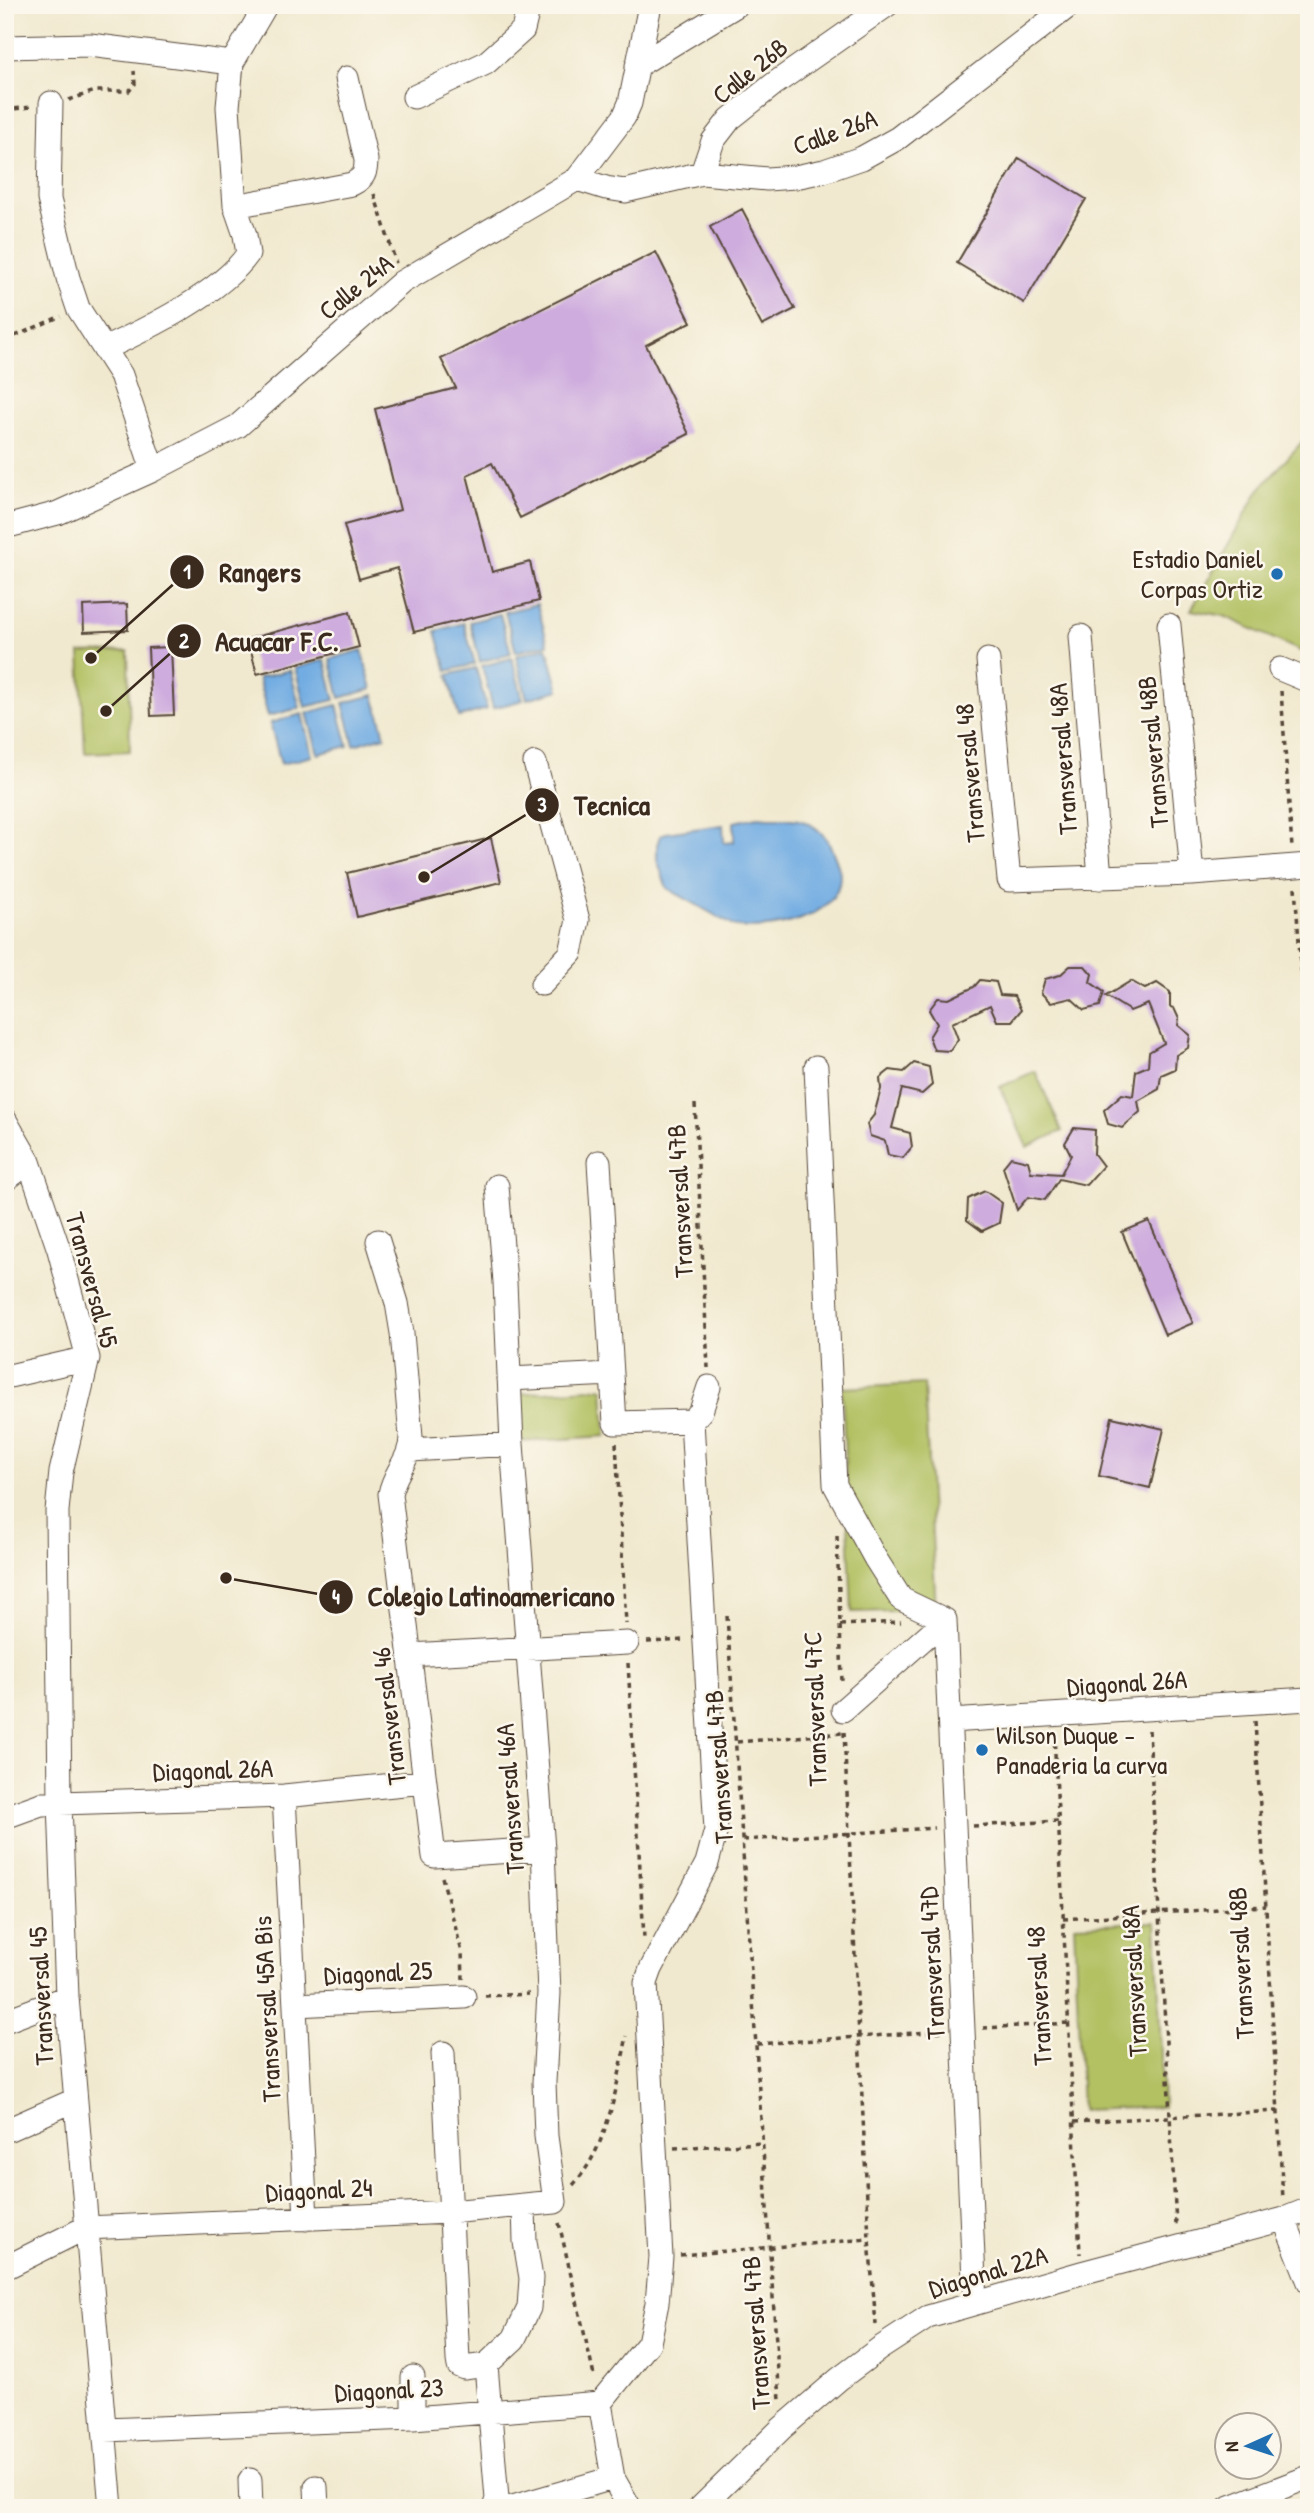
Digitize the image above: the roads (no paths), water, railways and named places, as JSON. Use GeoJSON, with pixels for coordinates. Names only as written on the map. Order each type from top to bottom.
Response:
{"type":"FeatureCollection","features":[{"type":"Feature","properties":{"kind":"street"},"geometry":{"type":"LineString","coordinates":[[104,349],[147,328],[237,270],[248,254],[235,206],[228,107],[232,63],[266,5]]}},
{"type":"Feature","properties":{"kind":"street"},"geometry":{"type":"LineString","coordinates":[[414,97],[486,63],[523,30],[529,5]]}},
{"type":"Feature","properties":{"kind":"street","name":"Calle 24A"},"geometry":{"type":"LineString","coordinates":[[5,527],[58,513],[153,470],[238,426],[402,282],[578,179],[624,117],[630,103],[650,5]]}},
{"type":"Feature","properties":{"kind":"street"},"geometry":{"type":"LineString","coordinates":[[637,66],[737,5]]}},
{"type":"Feature","properties":{"kind":"street","name":"Calle 26B"},"geometry":{"type":"LineString","coordinates":[[702,173],[713,141],[730,119],[774,84],[887,5]]}},
{"type":"Feature","properties":{"kind":"street","name":"Calle 26A"},"geometry":{"type":"LineString","coordinates":[[578,179],[625,191],[702,173],[768,179],[824,171],[881,149],[898,138],[1070,5]]}},
{"type":"Feature","properties":{"kind":"street"},"geometry":{"type":"LineString","coordinates":[[5,47],[90,45],[232,63]]}},
{"type":"Feature","properties":{"kind":"street"},"geometry":{"type":"LineString","coordinates":[[235,206],[352,184],[362,178],[366,170],[366,160],[346,78]]}},
{"type":"Feature","properties":{"kind":"street"},"geometry":{"type":"LineString","coordinates":[[51,103],[49,199],[68,278],[79,308],[121,375],[153,470]]}},
{"type":"Feature","properties":{"kind":"street","name":"Transversal 48B"},"geometry":{"type":"LineString","coordinates":[[1169,625],[1192,874]]}},
{"type":"Feature","properties":{"kind":"street","name":"Transversal 48A"},"geometry":{"type":"LineString","coordinates":[[1081,636],[1100,878]]}},
{"type":"Feature","properties":{"kind":"street","name":"Transversal 48"},"geometry":{"type":"LineString","coordinates":[[988,660],[1009,880],[1100,878]]}},
{"type":"Feature","properties":{"kind":"street"},"geometry":{"type":"LineString","coordinates":[[1280,669],[1309,681]]}},
{"type":"Feature","properties":{"kind":"street"},"geometry":{"type":"LineString","coordinates":[[536,763],[578,920],[572,953],[542,984]]}},
{"type":"Feature","properties":{"kind":"street"},"geometry":{"type":"LineString","coordinates":[[1100,878],[1309,865]]}},
{"type":"Feature","properties":{"kind":"street"},"geometry":{"type":"LineString","coordinates":[[816,1067],[835,1485],[901,1599],[945,1620],[843,1721]]}},
{"type":"Feature","properties":{"kind":"street","name":"Transversal 45"},"geometry":{"type":"LineString","coordinates":[[5,1120],[29,1162],[59,1250],[88,1358],[61,1472],[57,1511],[60,1803],[67,1997],[111,2508]]}},
{"type":"Feature","properties":{"kind":"street"},"geometry":{"type":"LineString","coordinates":[[5,1180],[12,1172],[29,1162]]}},
{"type":"Feature","properties":{"kind":"street"},"geometry":{"type":"LineString","coordinates":[[599,1162],[615,1423],[692,1420],[701,1411],[709,1387]]}},
{"type":"Feature","properties":{"kind":"street","name":"Transversal 46A"},"geometry":{"type":"LineString","coordinates":[[497,1186],[512,1444],[543,1849],[549,1993],[544,2082],[546,2136],[555,2202]]}},
{"type":"Feature","properties":{"kind":"street"},"geometry":{"type":"LineString","coordinates":[[378,1241],[397,1303],[402,1333],[411,1450],[512,1444]]}},
{"type":"Feature","properties":{"kind":"street"},"geometry":{"type":"LineString","coordinates":[[5,1377],[88,1358]]}},
{"type":"Feature","properties":{"kind":"street"},"geometry":{"type":"LineString","coordinates":[[509,1378],[612,1374]]}},
{"type":"Feature","properties":{"kind":"street"},"geometry":{"type":"LineString","coordinates":[[630,2508],[613,2478],[600,2403],[649,2343],[657,2303],[661,2257],[646,1983],[707,1863],[716,1830],[692,1420]]}},
{"type":"Feature","properties":{"kind":"street","name":"Transversal 46"},"geometry":{"type":"LineString","coordinates":[[411,1450],[395,1478],[390,1494],[435,1856],[543,1849]]}},
{"type":"Feature","properties":{"kind":"street","name":"Transversal 47D"},"geometry":{"type":"LineString","coordinates":[[945,1620],[975,2303]]}},
{"type":"Feature","properties":{"kind":"street"},"geometry":{"type":"LineString","coordinates":[[410,1655],[627,1643]]}},
{"type":"Feature","properties":{"kind":"street","name":"Diagonal 26A"},"geometry":{"type":"LineString","coordinates":[[950,1721],[1309,1699]]}},
{"type":"Feature","properties":{"kind":"street","name":"Diagonal 26A"},"geometry":{"type":"LineString","coordinates":[[5,1817],[41,1804],[285,1796],[424,1782]]}},
{"type":"Feature","properties":{"kind":"street","name":"Transversal 45A Bis"},"geometry":{"type":"LineString","coordinates":[[285,1796],[306,2219]]}},
{"type":"Feature","properties":{"kind":"street"},"geometry":{"type":"LineString","coordinates":[[5,2021],[67,1997]]}},
{"type":"Feature","properties":{"kind":"street","name":"Diagonal 25"},"geometry":{"type":"LineString","coordinates":[[295,2005],[464,1997]]}},
{"type":"Feature","properties":{"kind":"street"},"geometry":{"type":"LineString","coordinates":[[443,2053],[459,2366],[464,2368],[485,2365],[514,2339],[529,2308],[531,2278],[525,2242],[524,2206]]}},
{"type":"Feature","properties":{"kind":"street"},"geometry":{"type":"LineString","coordinates":[[5,2131],[75,2100]]}},
{"type":"Feature","properties":{"kind":"street","name":"Diagonal 24"},"geometry":{"type":"LineString","coordinates":[[85,2228],[450,2212],[555,2202]]}},
{"type":"Feature","properties":{"kind":"street","name":"Diagonal 22A"},"geometry":{"type":"LineString","coordinates":[[700,2508],[782,2428],[878,2349],[928,2317],[1284,2219],[1309,2209]]}},
{"type":"Feature","properties":{"kind":"street"},"geometry":{"type":"LineString","coordinates":[[1284,2219],[1309,2282]]}},
{"type":"Feature","properties":{"kind":"street"},"geometry":{"type":"LineString","coordinates":[[5,2268],[85,2228]]}},
{"type":"Feature","properties":{"kind":"street"},"geometry":{"type":"LineString","coordinates":[[485,2365],[497,2499],[494,2508]]}},
{"type":"Feature","properties":{"kind":"street"},"geometry":{"type":"LineString","coordinates":[[413,2377],[413,2418]]}},
{"type":"Feature","properties":{"kind":"street","name":"Diagonal 23"},"geometry":{"type":"LineString","coordinates":[[105,2430],[413,2418],[600,2403]]}},
{"type":"Feature","properties":{"kind":"street"},"geometry":{"type":"LineString","coordinates":[[1228,2508],[1309,2477]]}},
{"type":"Feature","properties":{"kind":"street"},"geometry":{"type":"LineString","coordinates":[[509,2508],[613,2478]]}},
{"type":"Feature","properties":{"kind":"street"},"geometry":{"type":"LineString","coordinates":[[250,2480],[251,2508]]}},
{"type":"Feature","properties":{"kind":"water"},"geometry":{"type":"Polygon","coordinates":[[[537,604],[548,644],[516,652],[505,612],[537,604]]]}},
{"type":"Feature","properties":{"kind":"water"},"geometry":{"type":"Polygon","coordinates":[[[500,614],[511,653],[480,662],[470,622],[500,614]]]}},
{"type":"Feature","properties":{"kind":"water"},"geometry":{"type":"Polygon","coordinates":[[[464,623],[475,664],[447,671],[436,631],[464,623]]]}},
{"type":"Feature","properties":{"kind":"water"},"geometry":{"type":"Polygon","coordinates":[[[547,647],[559,690],[527,699],[516,656],[547,647]]]}},
{"type":"Feature","properties":{"kind":"water"},"geometry":{"type":"Polygon","coordinates":[[[362,650],[372,689],[340,698],[330,659],[362,650]]]}},
{"type":"Feature","properties":{"kind":"water"},"geometry":{"type":"Polygon","coordinates":[[[512,658],[523,700],[493,708],[482,666],[512,658]]]}},
{"type":"Feature","properties":{"kind":"water"},"geometry":{"type":"Polygon","coordinates":[[[325,660],[335,700],[305,707],[295,668],[325,660]]]}},
{"type":"Feature","properties":{"kind":"water"},"geometry":{"type":"Polygon","coordinates":[[[476,668],[487,709],[459,717],[448,675],[476,668]]]}},
{"type":"Feature","properties":{"kind":"water"},"geometry":{"type":"Polygon","coordinates":[[[290,670],[300,708],[268,716],[258,678],[290,670]]]}},
{"type":"Feature","properties":{"kind":"water"},"geometry":{"type":"Polygon","coordinates":[[[374,695],[385,736],[354,745],[343,703],[374,695]]]}},
{"type":"Feature","properties":{"kind":"water"},"geometry":{"type":"Polygon","coordinates":[[[337,705],[348,746],[318,754],[307,713],[337,705]]]}},
{"type":"Feature","properties":{"kind":"water"},"geometry":{"type":"Polygon","coordinates":[[[302,714],[312,756],[281,764],[270,723],[302,714]]]}},
{"type":"Feature","properties":{"kind":"water"},"geometry":{"type":"Polygon","coordinates":[[[758,817],[802,821],[812,825],[824,836],[836,859],[840,876],[837,891],[828,903],[799,920],[782,925],[748,928],[734,926],[667,888],[657,860],[660,836],[723,825],[724,843],[734,842],[734,822],[758,817]]]}},
{"type":"Feature","properties":{"kind":"place","name":"Estadio Daniel Corpas Ortiz"},"geometry":{"type":"Point","coordinates":[1277,574]}},
{"type":"Feature","properties":{"kind":"place","name":"Rangers"},"geometry":{"type":"Point","coordinates":[91,658]}},
{"type":"Feature","properties":{"kind":"place","name":"Acuacar F.C."},"geometry":{"type":"Point","coordinates":[106,711]}},
{"type":"Feature","properties":{"kind":"place","name":"Tecnica"},"geometry":{"type":"Point","coordinates":[424,877]}},
{"type":"Feature","properties":{"kind":"place","name":"Colegio Latinoamericano"},"geometry":{"type":"Point","coordinates":[226,1578]}},
{"type":"Feature","properties":{"kind":"place","name":"Wilson Duque - Panaderia la curva"},"geometry":{"type":"Point","coordinates":[982,1750]}}]}
